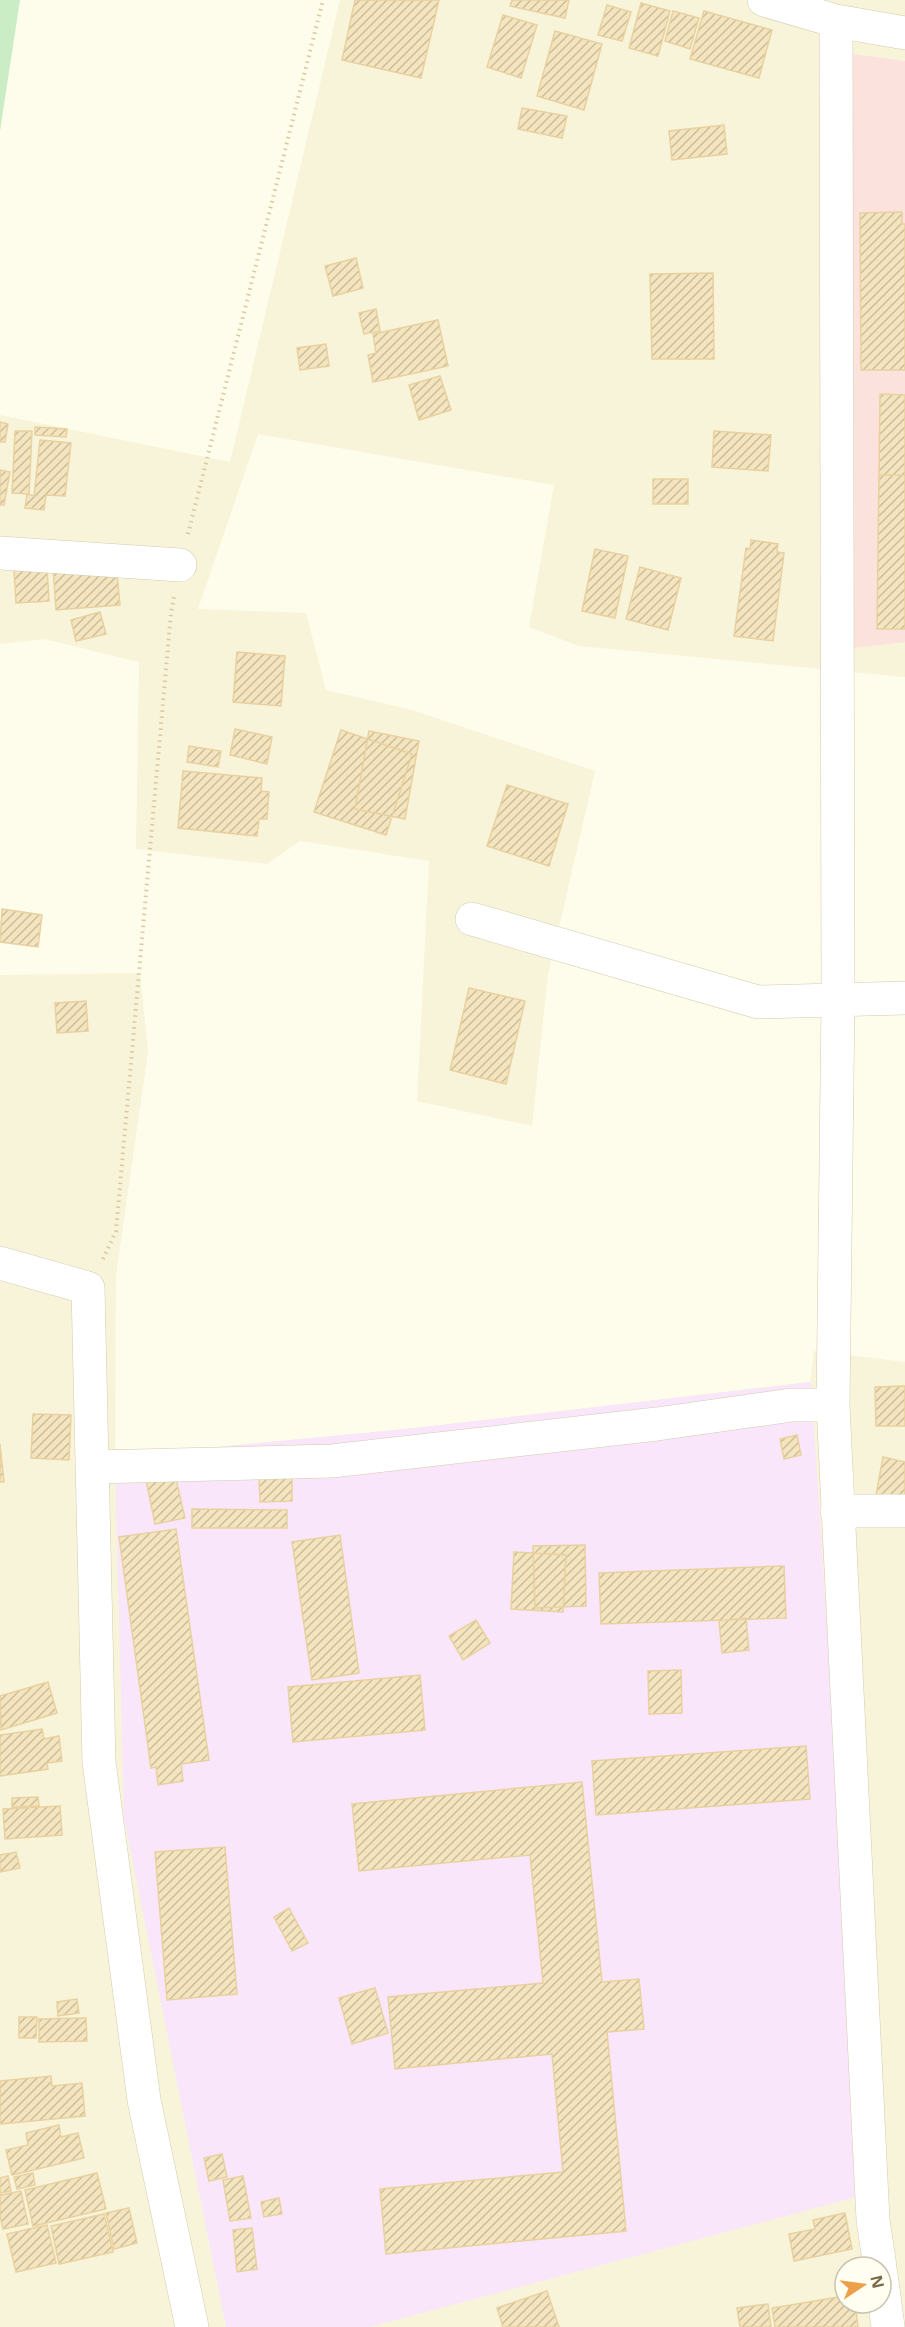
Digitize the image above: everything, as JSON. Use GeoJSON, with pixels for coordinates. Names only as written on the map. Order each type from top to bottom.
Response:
{"type":"FeatureCollection","features":[{"type":"Feature","properties":{"kind":"street"},"geometry":{"type":"LineString","coordinates":[[764,0],[836,21],[905,33]]}},
{"type":"Feature","properties":{"kind":"street"},"geometry":{"type":"LineString","coordinates":[[836,21],[838,1000],[833,1405],[873,2220],[878,2255]]}},
{"type":"Feature","properties":{"kind":"street"},"geometry":{"type":"LineString","coordinates":[[0,553],[180,566]]}},
{"type":"Feature","properties":{"kind":"street"},"geometry":{"type":"LineString","coordinates":[[472,919],[758,1002],[905,998]]}},
{"type":"Feature","properties":{"kind":"street"},"geometry":{"type":"LineString","coordinates":[[0,1263],[88,1288],[94,1467],[99,1762],[144,2100],[192,2327]]}},
{"type":"Feature","properties":{"kind":"street"},"geometry":{"type":"LineString","coordinates":[[94,1467],[332,1461],[657,1425],[792,1405],[833,1405]]}},
{"type":"Feature","properties":{"kind":"street"},"geometry":{"type":"LineString","coordinates":[[837,1511],[905,1511]]}},
{"type":"Feature","properties":{"kind":"path"},"geometry":{"type":"LineString","coordinates":[[88,1288],[116,1232],[171,613],[180,566],[323,0]]}},
{"type":"Feature","properties":{"kind":"shaded area"},"geometry":{"type":"Polygon","coordinates":[[[340,0],[905,0],[905,677],[579,646],[529,627],[554,485],[258,434],[198,609],[306,613],[326,690],[412,710],[595,771],[548,975],[532,1126],[417,1101],[429,861],[300,841],[267,864],[136,849],[139,662],[44,639],[0,644],[0,415],[230,462],[340,0]]]}},
{"type":"Feature","properties":{"kind":"shaded area"},"geometry":{"type":"Polygon","coordinates":[[[846,53],[905,61],[905,642],[845,649],[846,53]]]}},
{"type":"Feature","properties":{"kind":"shaded area"},"geometry":{"type":"Polygon","coordinates":[[[140,973],[148,1052],[116,1275],[115,1457],[415,1428],[810,1382],[814,1351],[905,1362],[905,2327],[0,2327],[0,975],[140,973]]]}},
{"type":"Feature","properties":{"kind":"shaded area"},"geometry":{"type":"Polygon","coordinates":[[[811,1382],[864,2195],[369,2327],[226,2327],[124,1818],[115,1457],[415,1428],[811,1382]]]}},
{"type":"Feature","properties":{"kind":"green space"},"geometry":{"type":"Polygon","coordinates":[[[0,0],[20,0],[0,131],[0,0]]]}},
{"type":"Feature","properties":{"kind":"building"},"geometry":{"type":"Polygon","coordinates":[[[355,0],[439,0],[421,78],[342,60],[355,0]]]}},
{"type":"Feature","properties":{"kind":"building"},"geometry":{"type":"Polygon","coordinates":[[[512,0],[569,0],[565,18],[510,6],[512,0]]]}},
{"type":"Feature","properties":{"kind":"building"},"geometry":{"type":"Polygon","coordinates":[[[641,3],[670,11],[658,56],[629,48],[641,3]]]}},
{"type":"Feature","properties":{"kind":"building"},"geometry":{"type":"Polygon","coordinates":[[[607,5],[631,12],[622,41],[598,35],[607,5]]]}},
{"type":"Feature","properties":{"kind":"building"},"geometry":{"type":"Polygon","coordinates":[[[673,11],[699,18],[690,49],[665,41],[673,11]]]}},
{"type":"Feature","properties":{"kind":"building"},"geometry":{"type":"Polygon","coordinates":[[[704,11],[772,30],[759,78],[690,59],[704,11]]]}},
{"type":"Feature","properties":{"kind":"building"},"geometry":{"type":"Polygon","coordinates":[[[503,15],[537,25],[521,78],[487,67],[503,15]]]}},
{"type":"Feature","properties":{"kind":"building"},"geometry":{"type":"Polygon","coordinates":[[[555,31],[602,44],[584,110],[537,96],[555,31]]]}},
{"type":"Feature","properties":{"kind":"building"},"geometry":{"type":"Polygon","coordinates":[[[522,108],[567,116],[562,138],[518,129],[522,108]]]}},
{"type":"Feature","properties":{"kind":"building"},"geometry":{"type":"Polygon","coordinates":[[[724,125],[727,154],[672,160],[669,131],[724,125]]]}},
{"type":"Feature","properties":{"kind":"building"},"geometry":{"type":"Polygon","coordinates":[[[902,212],[902,224],[905,224],[905,370],[861,370],[860,213],[902,212]]]}},
{"type":"Feature","properties":{"kind":"building"},"geometry":{"type":"Polygon","coordinates":[[[356,258],[363,288],[333,296],[325,266],[356,258]]]}},
{"type":"Feature","properties":{"kind":"building"},"geometry":{"type":"Polygon","coordinates":[[[713,273],[714,359],[652,359],[650,274],[713,273]]]}},
{"type":"Feature","properties":{"kind":"building"},"geometry":{"type":"Polygon","coordinates":[[[376,309],[380,331],[364,334],[359,313],[376,309]]]}},
{"type":"Feature","properties":{"kind":"building"},"geometry":{"type":"Polygon","coordinates":[[[438,320],[448,366],[373,382],[368,355],[376,353],[373,334],[438,320]]]}},
{"type":"Feature","properties":{"kind":"building"},"geometry":{"type":"Polygon","coordinates":[[[326,344],[329,366],[300,370],[297,348],[326,344]]]}},
{"type":"Feature","properties":{"kind":"building"},"geometry":{"type":"Polygon","coordinates":[[[440,376],[451,410],[419,420],[409,385],[440,376]]]}},
{"type":"Feature","properties":{"kind":"building"},"geometry":{"type":"Polygon","coordinates":[[[880,394],[905,395],[905,475],[879,475],[880,394]]]}},
{"type":"Feature","properties":{"kind":"building"},"geometry":{"type":"Polygon","coordinates":[[[0,422],[8,424],[5,442],[0,442],[0,422]]]}},
{"type":"Feature","properties":{"kind":"building"},"geometry":{"type":"Polygon","coordinates":[[[35,427],[67,429],[66,437],[35,435],[35,427]]]}},
{"type":"Feature","properties":{"kind":"building"},"geometry":{"type":"Polygon","coordinates":[[[15,431],[32,431],[29,494],[12,493],[15,431]]]}},
{"type":"Feature","properties":{"kind":"building"},"geometry":{"type":"Polygon","coordinates":[[[714,431],[771,435],[768,471],[712,467],[714,431]]]}},
{"type":"Feature","properties":{"kind":"building"},"geometry":{"type":"Polygon","coordinates":[[[40,440],[71,443],[65,496],[46,495],[44,510],[25,508],[27,494],[34,496],[40,440]]]}},
{"type":"Feature","properties":{"kind":"building"},"geometry":{"type":"Polygon","coordinates":[[[0,470],[10,472],[4,505],[0,505],[0,470]]]}},
{"type":"Feature","properties":{"kind":"building"},"geometry":{"type":"Polygon","coordinates":[[[879,475],[905,475],[905,629],[877,629],[879,475]]]}},
{"type":"Feature","properties":{"kind":"building"},"geometry":{"type":"Polygon","coordinates":[[[653,479],[688,479],[688,504],[653,504],[653,479]]]}},
{"type":"Feature","properties":{"kind":"building"},"geometry":{"type":"Polygon","coordinates":[[[751,540],[778,544],[777,552],[784,553],[773,641],[734,636],[746,548],[750,549],[751,540]]]}},
{"type":"Feature","properties":{"kind":"building"},"geometry":{"type":"Polygon","coordinates":[[[595,549],[628,556],[615,618],[582,611],[595,549]]]}},
{"type":"Feature","properties":{"kind":"building"},"geometry":{"type":"Polygon","coordinates":[[[116,563],[120,605],[56,610],[53,568],[116,563]]]}},
{"type":"Feature","properties":{"kind":"building"},"geometry":{"type":"Polygon","coordinates":[[[47,567],[49,601],[16,603],[14,570],[47,567]]]}},
{"type":"Feature","properties":{"kind":"building"},"geometry":{"type":"Polygon","coordinates":[[[640,567],[681,578],[668,630],[626,619],[640,567]]]}},
{"type":"Feature","properties":{"kind":"building"},"geometry":{"type":"Polygon","coordinates":[[[100,612],[106,634],[76,641],[71,620],[100,612]]]}},
{"type":"Feature","properties":{"kind":"building"},"geometry":{"type":"Polygon","coordinates":[[[237,652],[285,656],[281,706],[233,702],[237,652]]]}},
{"type":"Feature","properties":{"kind":"building"},"geometry":{"type":"Polygon","coordinates":[[[235,729],[272,737],[267,764],[230,755],[235,729]]]}},
{"type":"Feature","properties":{"kind":"building"},"geometry":{"type":"Polygon","coordinates":[[[341,730],[412,754],[386,835],[314,812],[341,730]]]}},
{"type":"Feature","properties":{"kind":"building"},"geometry":{"type":"Polygon","coordinates":[[[369,731],[419,741],[405,819],[355,809],[369,731]]]}},
{"type":"Feature","properties":{"kind":"building"},"geometry":{"type":"Polygon","coordinates":[[[189,746],[221,751],[218,767],[187,762],[189,746]]]}},
{"type":"Feature","properties":{"kind":"building"},"geometry":{"type":"Polygon","coordinates":[[[183,771],[262,778],[261,791],[269,792],[267,819],[259,819],[257,836],[178,828],[183,771]]]}},
{"type":"Feature","properties":{"kind":"building"},"geometry":{"type":"Polygon","coordinates":[[[507,785],[568,804],[549,866],[487,846],[507,785]]]}},
{"type":"Feature","properties":{"kind":"building"},"geometry":{"type":"Polygon","coordinates":[[[2,909],[42,915],[38,947],[0,942],[2,909]]]}},
{"type":"Feature","properties":{"kind":"building"},"geometry":{"type":"Polygon","coordinates":[[[469,988],[525,1001],[506,1084],[450,1070],[469,988]]]}},
{"type":"Feature","properties":{"kind":"building"},"geometry":{"type":"Polygon","coordinates":[[[86,1001],[88,1031],[57,1033],[55,1003],[86,1001]]]}},
{"type":"Feature","properties":{"kind":"building"},"geometry":{"type":"Polygon","coordinates":[[[905,1386],[905,1426],[876,1426],[875,1387],[905,1386]]]}},
{"type":"Feature","properties":{"kind":"building"},"geometry":{"type":"Polygon","coordinates":[[[33,1414],[71,1415],[69,1460],[31,1458],[33,1414]]]}},
{"type":"Feature","properties":{"kind":"building"},"geometry":{"type":"Polygon","coordinates":[[[797,1435],[801,1455],[784,1459],[780,1439],[797,1435]]]}},
{"type":"Feature","properties":{"kind":"building"},"geometry":{"type":"Polygon","coordinates":[[[0,1444],[4,1482],[0,1482],[0,1444]]]}},
{"type":"Feature","properties":{"kind":"building"},"geometry":{"type":"Polygon","coordinates":[[[883,1457],[905,1462],[905,1500],[876,1495],[883,1457]]]}},
{"type":"Feature","properties":{"kind":"building"},"geometry":{"type":"Polygon","coordinates":[[[175,1475],[185,1518],[155,1524],[146,1480],[175,1475]]]}},
{"type":"Feature","properties":{"kind":"building"},"geometry":{"type":"Polygon","coordinates":[[[259,1475],[292,1475],[292,1501],[260,1502],[259,1475]]]}},
{"type":"Feature","properties":{"kind":"building"},"geometry":{"type":"Polygon","coordinates":[[[192,1509],[287,1510],[287,1528],[192,1528],[192,1509]]]}},
{"type":"Feature","properties":{"kind":"building"},"geometry":{"type":"Polygon","coordinates":[[[176,1529],[209,1760],[181,1764],[183,1781],[158,1785],[156,1767],[151,1768],[119,1537],[176,1529]]]}},
{"type":"Feature","properties":{"kind":"building"},"geometry":{"type":"Polygon","coordinates":[[[340,1535],[359,1673],[312,1680],[292,1542],[340,1535]]]}},
{"type":"Feature","properties":{"kind":"building"},"geometry":{"type":"Polygon","coordinates":[[[585,1545],[586,1606],[535,1608],[533,1546],[585,1545]]]}},
{"type":"Feature","properties":{"kind":"building"},"geometry":{"type":"Polygon","coordinates":[[[514,1552],[566,1555],[563,1612],[511,1609],[514,1552]]]}},
{"type":"Feature","properties":{"kind":"building"},"geometry":{"type":"Polygon","coordinates":[[[784,1566],[786,1618],[601,1624],[599,1573],[784,1566]]]}},
{"type":"Feature","properties":{"kind":"building"},"geometry":{"type":"Polygon","coordinates":[[[746,1618],[749,1650],[722,1653],[719,1621],[746,1618]]]}},
{"type":"Feature","properties":{"kind":"building"},"geometry":{"type":"Polygon","coordinates":[[[476,1620],[490,1643],[463,1660],[449,1636],[476,1620]]]}},
{"type":"Feature","properties":{"kind":"building"},"geometry":{"type":"Polygon","coordinates":[[[681,1670],[682,1713],[649,1714],[648,1671],[681,1670]]]}},
{"type":"Feature","properties":{"kind":"building"},"geometry":{"type":"Polygon","coordinates":[[[420,1675],[425,1730],[293,1742],[288,1687],[420,1675]]]}},
{"type":"Feature","properties":{"kind":"building"},"geometry":{"type":"Polygon","coordinates":[[[48,1682],[57,1713],[1,1730],[0,1696],[48,1682]]]}},
{"type":"Feature","properties":{"kind":"building"},"geometry":{"type":"Polygon","coordinates":[[[42,1729],[44,1739],[59,1736],[62,1761],[47,1763],[48,1769],[0,1776],[0,1735],[42,1729]]]}},
{"type":"Feature","properties":{"kind":"building"},"geometry":{"type":"Polygon","coordinates":[[[806,1746],[810,1799],[596,1815],[592,1761],[806,1746]]]}},
{"type":"Feature","properties":{"kind":"building"},"geometry":{"type":"Polygon","coordinates":[[[582,1782],[602,1982],[639,1979],[644,2029],[607,2032],[626,2231],[386,2254],[380,2189],[563,2172],[552,2054],[395,2069],[388,1997],[543,1983],[530,1855],[359,1871],[352,1804],[582,1782]]]}},
{"type":"Feature","properties":{"kind":"building"},"geometry":{"type":"Polygon","coordinates":[[[38,1797],[39,1806],[12,1807],[12,1798],[38,1797]]]}},
{"type":"Feature","properties":{"kind":"building"},"geometry":{"type":"Polygon","coordinates":[[[60,1806],[62,1835],[5,1839],[3,1809],[60,1806]]]}},
{"type":"Feature","properties":{"kind":"building"},"geometry":{"type":"Polygon","coordinates":[[[225,1847],[237,1994],[167,2000],[155,1852],[225,1847]]]}},
{"type":"Feature","properties":{"kind":"building"},"geometry":{"type":"Polygon","coordinates":[[[16,1852],[20,1868],[0,1872],[0,1855],[16,1852]]]}},
{"type":"Feature","properties":{"kind":"building"},"geometry":{"type":"Polygon","coordinates":[[[289,1908],[308,1943],[292,1951],[274,1917],[289,1908]]]}},
{"type":"Feature","properties":{"kind":"building"},"geometry":{"type":"Polygon","coordinates":[[[375,1988],[388,2033],[352,2044],[339,1998],[375,1988]]]}},
{"type":"Feature","properties":{"kind":"building"},"geometry":{"type":"Polygon","coordinates":[[[77,1999],[79,2013],[58,2016],[57,2002],[77,1999]]]}},
{"type":"Feature","properties":{"kind":"building"},"geometry":{"type":"Polygon","coordinates":[[[19,2017],[37,2017],[36,2038],[19,2038],[19,2017]]]}},
{"type":"Feature","properties":{"kind":"building"},"geometry":{"type":"Polygon","coordinates":[[[86,2018],[87,2041],[39,2042],[39,2019],[86,2018]]]}},
{"type":"Feature","properties":{"kind":"building"},"geometry":{"type":"Polygon","coordinates":[[[51,2076],[52,2086],[82,2083],[85,2116],[0,2124],[0,2081],[51,2076]]]}},
{"type":"Feature","properties":{"kind":"building"},"geometry":{"type":"Polygon","coordinates":[[[59,2125],[61,2137],[78,2133],[84,2158],[12,2175],[6,2150],[28,2145],[26,2133],[59,2125]]]}},
{"type":"Feature","properties":{"kind":"building"},"geometry":{"type":"Polygon","coordinates":[[[222,2154],[227,2177],[209,2181],[204,2158],[222,2154]]]}},
{"type":"Feature","properties":{"kind":"building"},"geometry":{"type":"Polygon","coordinates":[[[33,2173],[35,2185],[17,2189],[14,2177],[33,2173]]]}},
{"type":"Feature","properties":{"kind":"building"},"geometry":{"type":"Polygon","coordinates":[[[97,2173],[106,2209],[33,2226],[25,2190],[97,2173]]]}},
{"type":"Feature","properties":{"kind":"building"},"geometry":{"type":"Polygon","coordinates":[[[8,2176],[11,2191],[0,2193],[0,2178],[8,2176]]]}},
{"type":"Feature","properties":{"kind":"building"},"geometry":{"type":"Polygon","coordinates":[[[243,2176],[251,2218],[230,2221],[223,2180],[243,2176]]]}},
{"type":"Feature","properties":{"kind":"building"},"geometry":{"type":"Polygon","coordinates":[[[21,2191],[28,2224],[3,2229],[0,2216],[0,2195],[21,2191]]]}},
{"type":"Feature","properties":{"kind":"building"},"geometry":{"type":"Polygon","coordinates":[[[279,2198],[282,2214],[264,2217],[261,2202],[279,2198]]]}},
{"type":"Feature","properties":{"kind":"building"},"geometry":{"type":"Polygon","coordinates":[[[129,2208],[137,2243],[114,2249],[106,2213],[129,2208]]]}},
{"type":"Feature","properties":{"kind":"building"},"geometry":{"type":"Polygon","coordinates":[[[845,2213],[852,2249],[794,2261],[789,2234],[815,2229],[813,2220],[845,2213]]]}},
{"type":"Feature","properties":{"kind":"building"},"geometry":{"type":"Polygon","coordinates":[[[104,2214],[113,2252],[59,2264],[51,2226],[104,2214]]]}},
{"type":"Feature","properties":{"kind":"building"},"geometry":{"type":"Polygon","coordinates":[[[47,2225],[56,2263],[16,2272],[7,2234],[47,2225]]]}},
{"type":"Feature","properties":{"kind":"building"},"geometry":{"type":"Polygon","coordinates":[[[252,2228],[257,2269],[237,2272],[233,2230],[252,2228]]]}},
{"type":"Feature","properties":{"kind":"building"},"geometry":{"type":"Polygon","coordinates":[[[547,2291],[559,2327],[503,2327],[497,2308],[547,2291]]]}},
{"type":"Feature","properties":{"kind":"building"},"geometry":{"type":"Polygon","coordinates":[[[833,2298],[833,2315],[856,2315],[858,2327],[775,2327],[772,2308],[833,2298]]]}},
{"type":"Feature","properties":{"kind":"building"},"geometry":{"type":"Polygon","coordinates":[[[768,2304],[771,2327],[740,2327],[737,2308],[768,2304]]]}}]}
